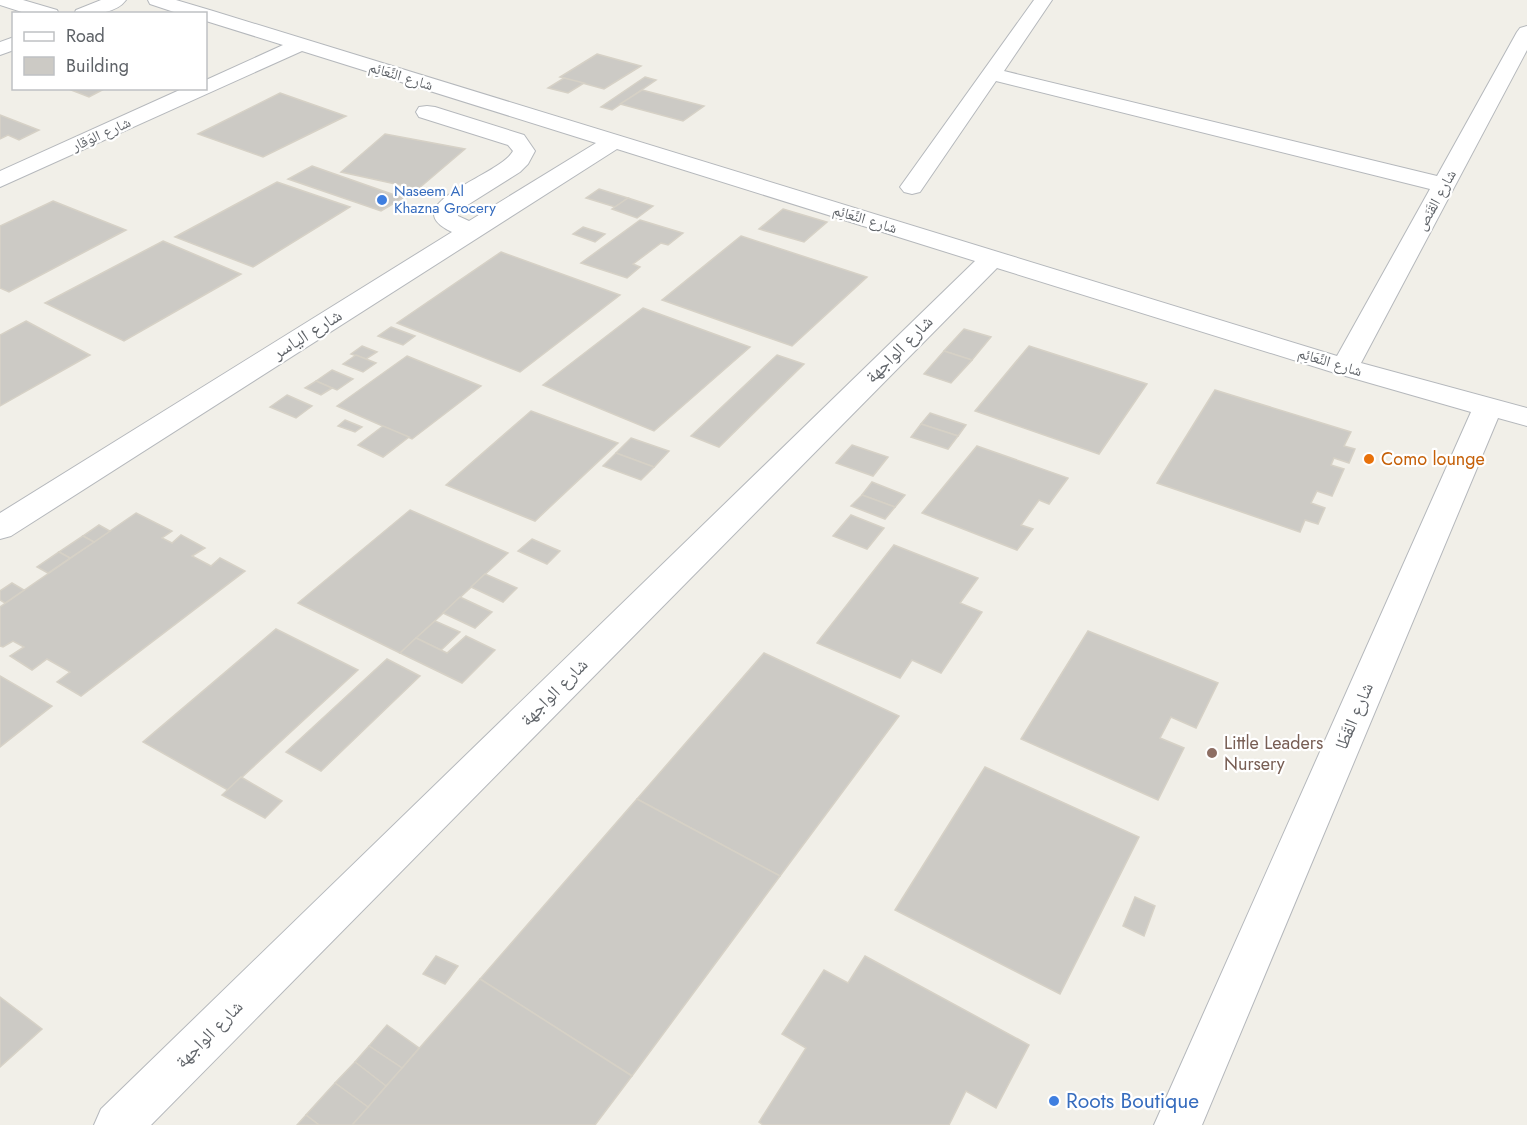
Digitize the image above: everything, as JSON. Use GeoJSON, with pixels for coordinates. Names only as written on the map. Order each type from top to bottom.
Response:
{"type":"FeatureCollection","features":[{"type":"Feature","properties":{"kind":"street"},"geometry":{"type":"LineString","coordinates":[[3,0],[43,12]]}},
{"type":"Feature","properties":{"kind":"street"},"geometry":{"type":"LineString","coordinates":[[88,12],[117,0]]}},
{"type":"Feature","properties":{"kind":"street"},"geometry":{"type":"LineString","coordinates":[[157,0],[194,12]]}},
{"type":"Feature","properties":{"kind":"street"},"geometry":{"type":"LineString","coordinates":[[912,187],[1043,0]]}},
{"type":"Feature","properties":{"kind":"street","name":"شارع النَّعَائِم"},"geometry":{"type":"LineString","coordinates":[[207,15],[1345,367],[1527,417]]}},
{"type":"Feature","properties":{"kind":"street","name":"شارع القَنَص"},"geometry":{"type":"LineString","coordinates":[[1345,367],[1527,32]]}},
{"type":"Feature","properties":{"kind":"street","name":"شارع الوَقار"},"geometry":{"type":"LineString","coordinates":[[207,87],[299,45]]}},
{"type":"Feature","properties":{"kind":"street"},"geometry":{"type":"LineString","coordinates":[[991,74],[1444,185]]}},
{"type":"Feature","properties":{"kind":"street","name":"شارع الوَقار"},"geometry":{"type":"LineString","coordinates":[[0,180],[200,90]]}},
{"type":"Feature","properties":{"kind":"street"},"geometry":{"type":"LineString","coordinates":[[428,112],[516,140],[524,151],[518,162],[456,198],[446,208],[446,220],[470,231]]}},
{"type":"Feature","properties":{"kind":"street","name":"شارع الياسر"},"geometry":{"type":"LineString","coordinates":[[0,528],[614,141]]}},
{"type":"Feature","properties":{"kind":"street","name":"شارع الواجهة"},"geometry":{"type":"LineString","coordinates":[[118,1125],[991,258]]}},
{"type":"Feature","properties":{"kind":"street","name":"شارع القَطَا"},"geometry":{"type":"LineString","coordinates":[[1178,1125],[1488,407]]}},
{"type":"Feature","properties":{"kind":"building"},"geometry":{"type":"Polygon","coordinates":[[[597,54],[641,66],[604,89],[560,77],[597,54]]]}},
{"type":"Feature","properties":{"kind":"building"},"geometry":{"type":"Polygon","coordinates":[[[645,77],[656,80],[612,110],[601,107],[645,77]]]}},
{"type":"Feature","properties":{"kind":"building"},"geometry":{"type":"Polygon","coordinates":[[[564,78],[584,83],[568,93],[548,88],[564,78]]]}},
{"type":"Feature","properties":{"kind":"building"},"geometry":{"type":"Polygon","coordinates":[[[71,90],[102,90],[89,97],[71,90]]]}},
{"type":"Feature","properties":{"kind":"building"},"geometry":{"type":"Polygon","coordinates":[[[642,90],[704,106],[683,121],[620,104],[642,90]]]}},
{"type":"Feature","properties":{"kind":"building"},"geometry":{"type":"Polygon","coordinates":[[[280,93],[346,116],[263,157],[198,134],[280,93]]]}},
{"type":"Feature","properties":{"kind":"building"},"geometry":{"type":"Polygon","coordinates":[[[0,115],[39,130],[19,140],[8,135],[0,139],[0,115]]]}},
{"type":"Feature","properties":{"kind":"building"},"geometry":{"type":"Polygon","coordinates":[[[385,134],[465,149],[418,189],[341,172],[385,134]]]}},
{"type":"Feature","properties":{"kind":"building"},"geometry":{"type":"Polygon","coordinates":[[[312,166],[403,198],[381,211],[288,179],[312,166]]]}},
{"type":"Feature","properties":{"kind":"building"},"geometry":{"type":"Polygon","coordinates":[[[277,182],[350,207],[253,267],[175,237],[277,182]]]}},
{"type":"Feature","properties":{"kind":"building"},"geometry":{"type":"Polygon","coordinates":[[[599,189],[628,198],[615,207],[586,198],[599,189]]]}},
{"type":"Feature","properties":{"kind":"building"},"geometry":{"type":"Polygon","coordinates":[[[628,198],[653,206],[637,218],[612,209],[628,198]]]}},
{"type":"Feature","properties":{"kind":"building"},"geometry":{"type":"Polygon","coordinates":[[[53,201],[126,230],[9,292],[0,288],[0,226],[53,201]]]}},
{"type":"Feature","properties":{"kind":"building"},"geometry":{"type":"Polygon","coordinates":[[[783,209],[827,222],[804,242],[759,229],[783,209]]]}},
{"type":"Feature","properties":{"kind":"building"},"geometry":{"type":"Polygon","coordinates":[[[640,220],[683,233],[668,245],[661,243],[633,264],[640,267],[627,278],[581,263],[640,220]]]}},
{"type":"Feature","properties":{"kind":"building"},"geometry":{"type":"Polygon","coordinates":[[[583,227],[605,234],[595,242],[573,234],[583,227]]]}},
{"type":"Feature","properties":{"kind":"building"},"geometry":{"type":"Polygon","coordinates":[[[741,236],[867,277],[792,346],[662,300],[741,236]]]}},
{"type":"Feature","properties":{"kind":"building"},"geometry":{"type":"Polygon","coordinates":[[[163,241],[241,274],[124,341],[45,303],[163,241]]]}},
{"type":"Feature","properties":{"kind":"building"},"geometry":{"type":"Polygon","coordinates":[[[501,252],[620,295],[520,372],[397,323],[501,252]]]}},
{"type":"Feature","properties":{"kind":"building"},"geometry":{"type":"Polygon","coordinates":[[[643,308],[750,347],[654,431],[543,385],[643,308]]]}},
{"type":"Feature","properties":{"kind":"building"},"geometry":{"type":"Polygon","coordinates":[[[26,321],[90,355],[0,406],[0,335],[26,321]]]}},
{"type":"Feature","properties":{"kind":"building"},"geometry":{"type":"Polygon","coordinates":[[[391,327],[415,336],[403,345],[378,336],[391,327]]]}},
{"type":"Feature","properties":{"kind":"building"},"geometry":{"type":"Polygon","coordinates":[[[964,329],[991,337],[972,360],[944,351],[964,329]]]}},
{"type":"Feature","properties":{"kind":"building"},"geometry":{"type":"Polygon","coordinates":[[[362,346],[377,352],[366,359],[351,354],[362,346]]]}},
{"type":"Feature","properties":{"kind":"building"},"geometry":{"type":"Polygon","coordinates":[[[1029,346],[1147,384],[1099,454],[975,411],[1029,346]]]}},
{"type":"Feature","properties":{"kind":"building"},"geometry":{"type":"Polygon","coordinates":[[[944,351],[972,360],[951,383],[924,374],[944,351]]]}},
{"type":"Feature","properties":{"kind":"building"},"geometry":{"type":"Polygon","coordinates":[[[356,355],[376,363],[363,372],[343,364],[356,355]]]}},
{"type":"Feature","properties":{"kind":"building"},"geometry":{"type":"Polygon","coordinates":[[[777,355],[804,364],[719,447],[691,436],[777,355]]]}},
{"type":"Feature","properties":{"kind":"building"},"geometry":{"type":"Polygon","coordinates":[[[407,356],[481,386],[412,439],[337,406],[407,356]]]}},
{"type":"Feature","properties":{"kind":"building"},"geometry":{"type":"Polygon","coordinates":[[[332,370],[353,379],[337,390],[316,381],[332,370]]]}},
{"type":"Feature","properties":{"kind":"building"},"geometry":{"type":"Polygon","coordinates":[[[316,381],[332,388],[321,395],[305,388],[316,381]]]}},
{"type":"Feature","properties":{"kind":"building"},"geometry":{"type":"Polygon","coordinates":[[[1215,390],[1351,432],[1344,446],[1355,449],[1349,463],[1334,458],[1331,465],[1344,469],[1332,496],[1317,491],[1311,503],[1325,508],[1318,524],[1305,520],[1300,532],[1157,483],[1215,390]]]}},
{"type":"Feature","properties":{"kind":"building"},"geometry":{"type":"Polygon","coordinates":[[[287,395],[312,406],[296,418],[270,407],[287,395]]]}},
{"type":"Feature","properties":{"kind":"building"},"geometry":{"type":"Polygon","coordinates":[[[531,411],[618,443],[535,521],[446,485],[531,411]]]}},
{"type":"Feature","properties":{"kind":"building"},"geometry":{"type":"Polygon","coordinates":[[[930,413],[966,425],[958,436],[921,424],[930,413]]]}},
{"type":"Feature","properties":{"kind":"building"},"geometry":{"type":"Polygon","coordinates":[[[345,420],[362,427],[355,432],[338,426],[345,420]]]}},
{"type":"Feature","properties":{"kind":"building"},"geometry":{"type":"Polygon","coordinates":[[[921,424],[958,436],[948,449],[911,437],[921,424]]]}},
{"type":"Feature","properties":{"kind":"building"},"geometry":{"type":"Polygon","coordinates":[[[383,426],[409,437],[383,457],[358,445],[383,426]]]}},
{"type":"Feature","properties":{"kind":"building"},"geometry":{"type":"Polygon","coordinates":[[[631,438],[669,451],[654,467],[616,453],[631,438]]]}},
{"type":"Feature","properties":{"kind":"building"},"geometry":{"type":"Polygon","coordinates":[[[852,445],[888,457],[873,476],[836,463],[852,445]]]}},
{"type":"Feature","properties":{"kind":"building"},"geometry":{"type":"Polygon","coordinates":[[[977,446],[1068,478],[1049,504],[1039,500],[1021,525],[1033,529],[1017,550],[922,513],[977,446]]]}},
{"type":"Feature","properties":{"kind":"building"},"geometry":{"type":"Polygon","coordinates":[[[616,453],[654,467],[641,480],[603,466],[616,453]]]}},
{"type":"Feature","properties":{"kind":"building"},"geometry":{"type":"Polygon","coordinates":[[[872,482],[905,495],[895,507],[862,495],[872,482]]]}},
{"type":"Feature","properties":{"kind":"building"},"geometry":{"type":"Polygon","coordinates":[[[862,495],[895,507],[885,519],[851,506],[862,495]]]}},
{"type":"Feature","properties":{"kind":"building"},"geometry":{"type":"Polygon","coordinates":[[[410,510],[508,553],[400,653],[298,603],[410,510]]]}},
{"type":"Feature","properties":{"kind":"building"},"geometry":{"type":"Polygon","coordinates":[[[136,513],[172,531],[162,538],[172,543],[181,535],[205,548],[192,556],[211,566],[220,558],[245,571],[81,696],[57,682],[70,672],[47,659],[32,670],[10,656],[24,647],[13,641],[3,647],[0,646],[0,607],[136,513]]]}},
{"type":"Feature","properties":{"kind":"building"},"geometry":{"type":"Polygon","coordinates":[[[851,515],[884,528],[867,549],[833,536],[851,515]]]}},
{"type":"Feature","properties":{"kind":"building"},"geometry":{"type":"Polygon","coordinates":[[[99,525],[110,531],[94,542],[83,536],[99,525]]]}},
{"type":"Feature","properties":{"kind":"building"},"geometry":{"type":"Polygon","coordinates":[[[83,536],[94,542],[70,558],[59,552],[83,536]]]}},
{"type":"Feature","properties":{"kind":"building"},"geometry":{"type":"Polygon","coordinates":[[[532,539],[560,551],[547,564],[518,551],[532,539]]]}},
{"type":"Feature","properties":{"kind":"building"},"geometry":{"type":"Polygon","coordinates":[[[894,545],[978,578],[960,603],[982,612],[941,673],[912,660],[900,678],[817,643],[894,545]]]}},
{"type":"Feature","properties":{"kind":"building"},"geometry":{"type":"Polygon","coordinates":[[[59,552],[70,558],[48,573],[37,567],[59,552]]]}},
{"type":"Feature","properties":{"kind":"building"},"geometry":{"type":"Polygon","coordinates":[[[485,574],[517,588],[503,602],[471,587],[485,574]]]}},
{"type":"Feature","properties":{"kind":"building"},"geometry":{"type":"Polygon","coordinates":[[[12,583],[24,590],[5,603],[0,600],[0,591],[12,583]]]}},
{"type":"Feature","properties":{"kind":"building"},"geometry":{"type":"Polygon","coordinates":[[[460,597],[492,612],[475,628],[443,613],[460,597]]]}},
{"type":"Feature","properties":{"kind":"building"},"geometry":{"type":"Polygon","coordinates":[[[435,621],[460,632],[441,650],[416,638],[435,621]]]}},
{"type":"Feature","properties":{"kind":"building"},"geometry":{"type":"Polygon","coordinates":[[[276,629],[358,670],[228,790],[143,742],[276,629]]]}},
{"type":"Feature","properties":{"kind":"building"},"geometry":{"type":"Polygon","coordinates":[[[1088,631],[1218,683],[1196,728],[1171,717],[1160,738],[1184,748],[1158,800],[1021,739],[1088,631]]]}},
{"type":"Feature","properties":{"kind":"building"},"geometry":{"type":"Polygon","coordinates":[[[466,636],[495,650],[462,683],[400,653],[416,638],[447,653],[466,636]]]}},
{"type":"Feature","properties":{"kind":"building"},"geometry":{"type":"Polygon","coordinates":[[[764,653],[899,716],[780,876],[637,799],[764,653]]]}},
{"type":"Feature","properties":{"kind":"building"},"geometry":{"type":"Polygon","coordinates":[[[387,659],[420,676],[321,771],[286,752],[387,659]]]}},
{"type":"Feature","properties":{"kind":"building"},"geometry":{"type":"Polygon","coordinates":[[[0,676],[52,706],[0,747],[0,676]]]}},
{"type":"Feature","properties":{"kind":"building"},"geometry":{"type":"Polygon","coordinates":[[[985,767],[1139,837],[1060,994],[895,910],[985,767]]]}},
{"type":"Feature","properties":{"kind":"building"},"geometry":{"type":"Polygon","coordinates":[[[241,777],[282,801],[265,818],[222,795],[241,777]]]}},
{"type":"Feature","properties":{"kind":"building"},"geometry":{"type":"Polygon","coordinates":[[[637,799],[780,876],[632,1076],[480,979],[637,799]]]}},
{"type":"Feature","properties":{"kind":"building"},"geometry":{"type":"Polygon","coordinates":[[[1135,897],[1155,906],[1144,936],[1123,926],[1135,897]]]}},
{"type":"Feature","properties":{"kind":"building"},"geometry":{"type":"Polygon","coordinates":[[[436,956],[458,966],[445,984],[423,974],[436,956]]]}},
{"type":"Feature","properties":{"kind":"building"},"geometry":{"type":"Polygon","coordinates":[[[865,956],[1029,1045],[996,1108],[966,1091],[949,1125],[763,1125],[759,1122],[806,1048],[782,1034],[824,970],[848,983],[865,956]]]}},
{"type":"Feature","properties":{"kind":"building"},"geometry":{"type":"Polygon","coordinates":[[[480,979],[632,1076],[595,1125],[352,1125],[480,979]]]}},
{"type":"Feature","properties":{"kind":"building"},"geometry":{"type":"Polygon","coordinates":[[[0,997],[42,1029],[0,1067],[0,997]]]}},
{"type":"Feature","properties":{"kind":"building"},"geometry":{"type":"Polygon","coordinates":[[[387,1025],[419,1048],[402,1068],[369,1046],[387,1025]]]}},
{"type":"Feature","properties":{"kind":"building"},"geometry":{"type":"Polygon","coordinates":[[[369,1046],[402,1068],[386,1086],[355,1062],[369,1046]]]}},
{"type":"Feature","properties":{"kind":"building"},"geometry":{"type":"Polygon","coordinates":[[[355,1062],[386,1086],[368,1107],[335,1083],[355,1062]]]}},
{"type":"Feature","properties":{"kind":"building"},"geometry":{"type":"Polygon","coordinates":[[[335,1083],[368,1107],[352,1125],[319,1125],[306,1115],[335,1083]]]}},
{"type":"Feature","properties":{"kind":"building"},"geometry":{"type":"Polygon","coordinates":[[[306,1115],[319,1125],[297,1125],[306,1115]]]}},
{"type":"Feature","properties":{"kind":"place","name":"Naseem Al Khazna Grocery"},"geometry":{"type":"Point","coordinates":[382,200]}},
{"type":"Feature","properties":{"kind":"place","name":"Como lounge"},"geometry":{"type":"Point","coordinates":[1369,459]}},
{"type":"Feature","properties":{"kind":"place","name":"Little Leaders Nursery"},"geometry":{"type":"Point","coordinates":[1212,753]}},
{"type":"Feature","properties":{"kind":"place","name":"Roots Boutique"},"geometry":{"type":"Point","coordinates":[1054,1101]}}]}
